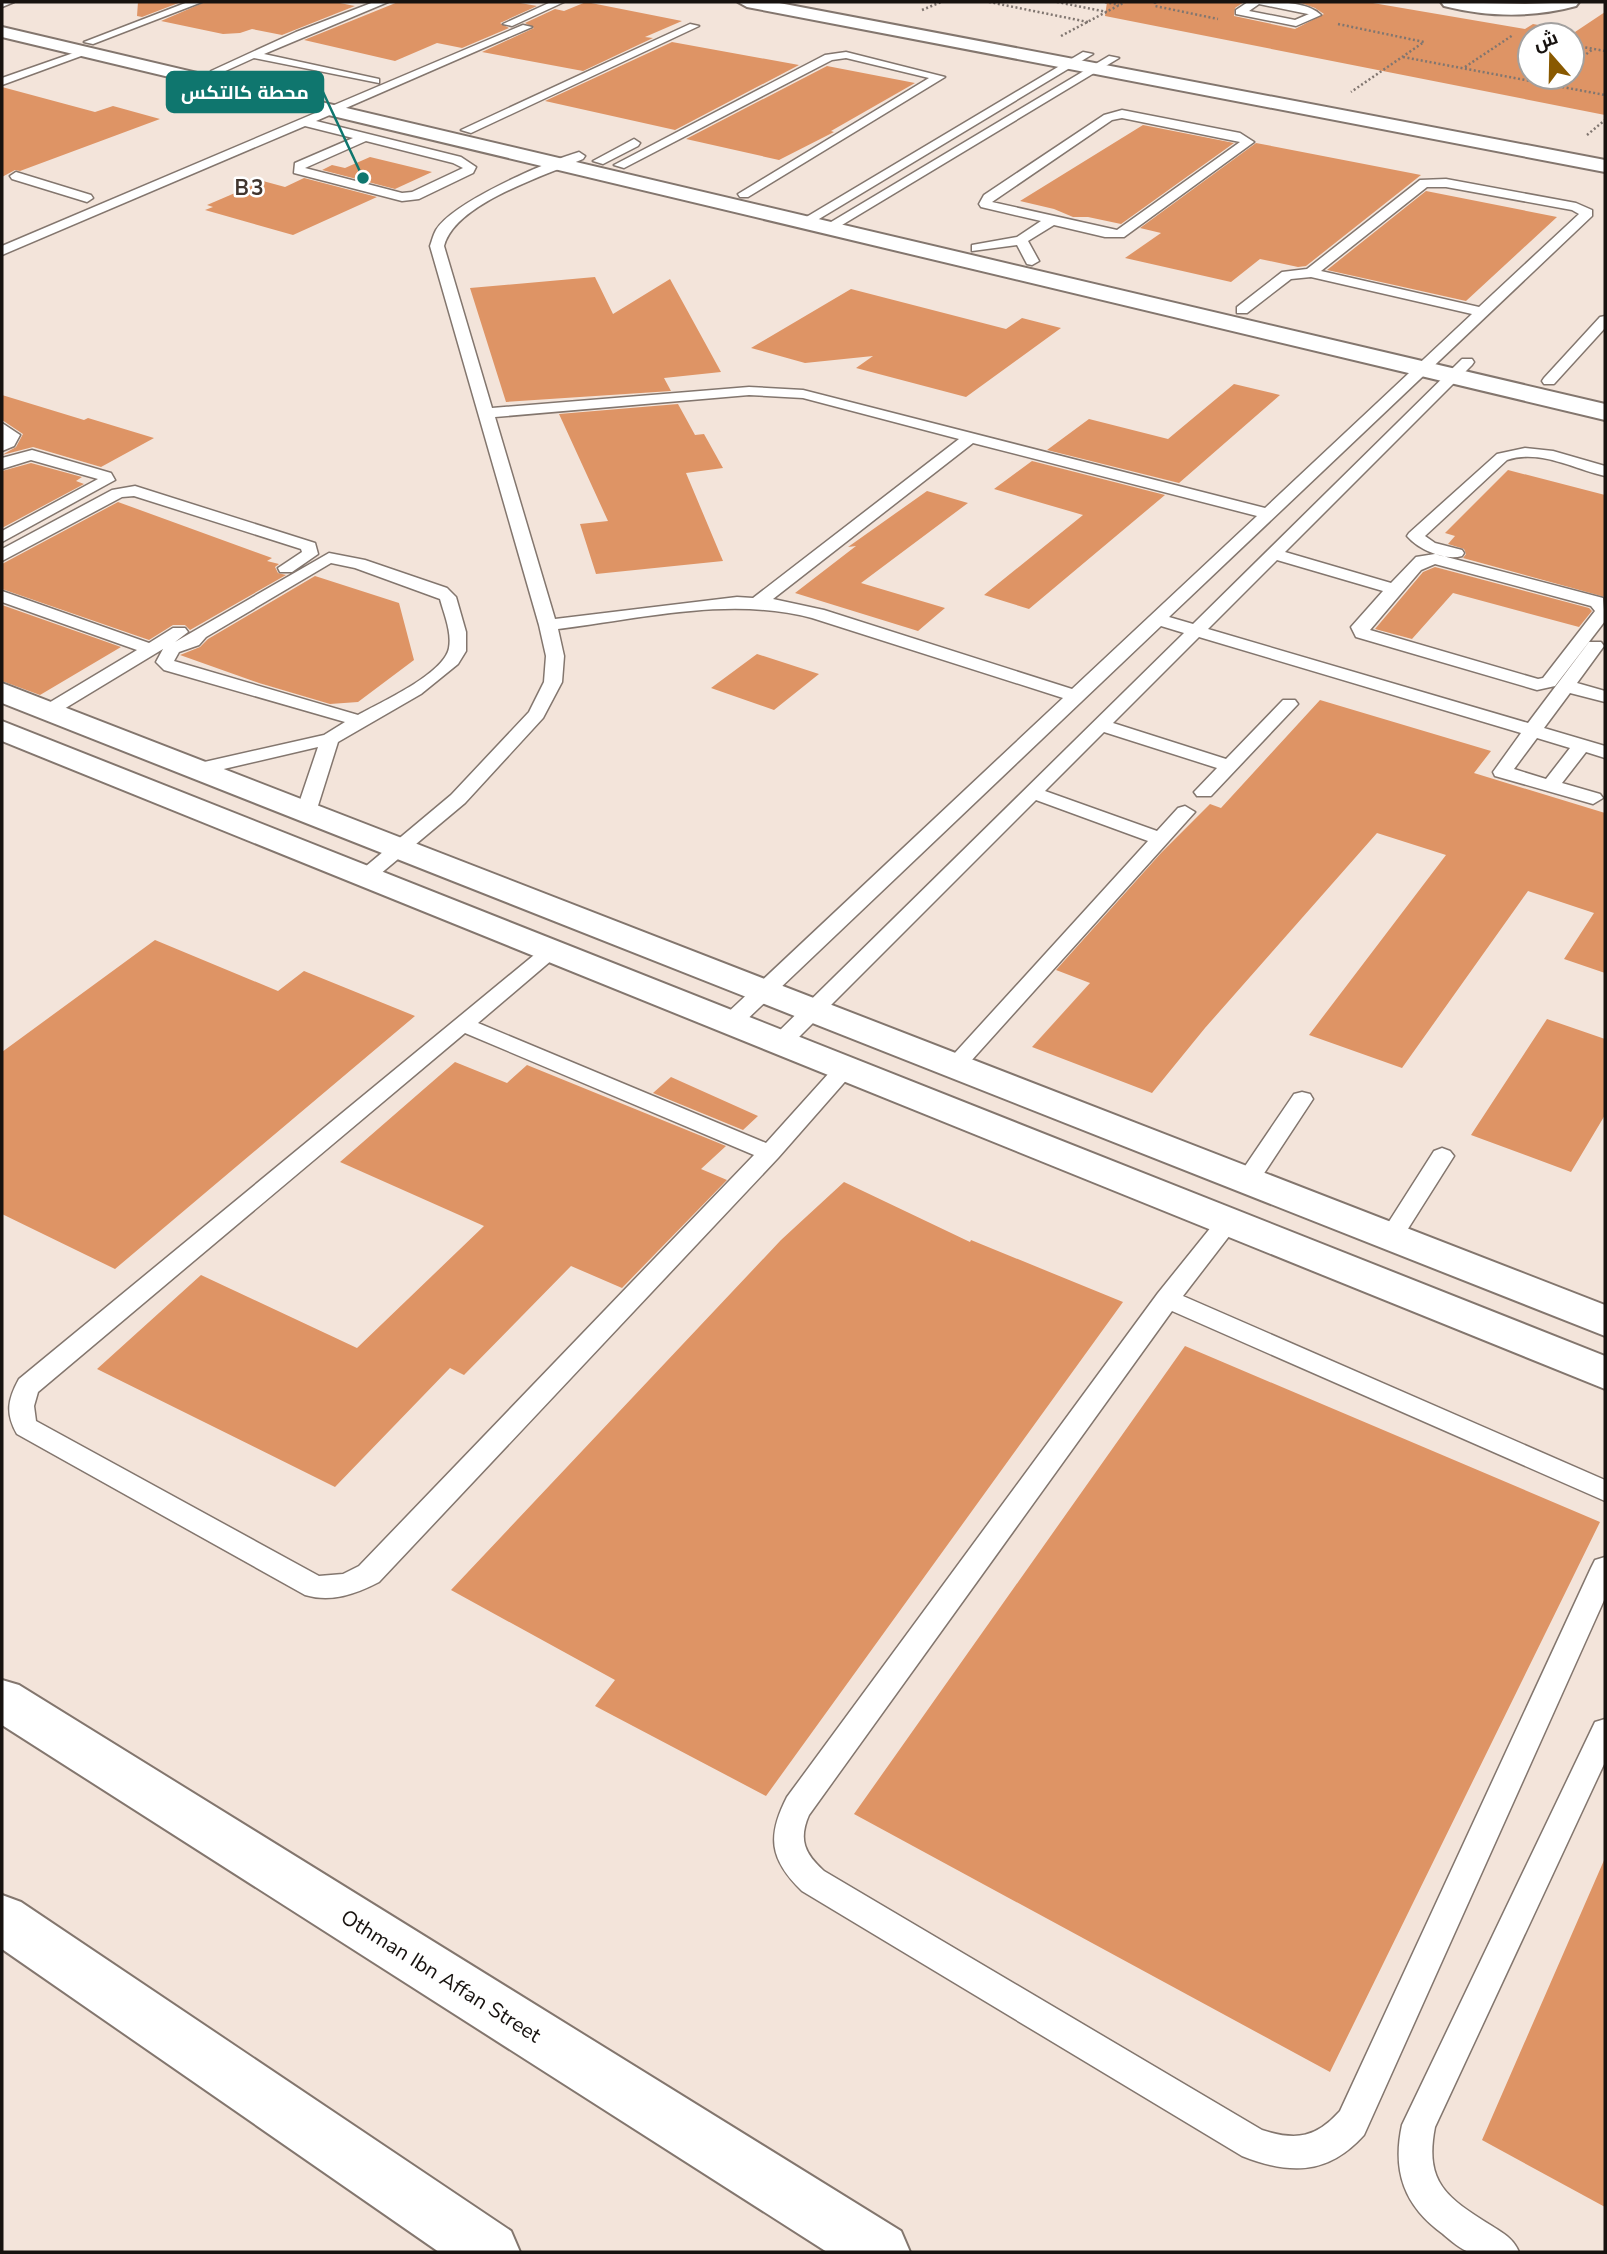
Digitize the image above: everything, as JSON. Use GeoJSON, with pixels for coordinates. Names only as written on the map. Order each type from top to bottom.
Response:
{"type":"FeatureCollection","features":[{"type":"Feature","properties":{"kind":"street"},"geometry":{"type":"LineString","coordinates":[[747,2],[1069,64],[1112,58],[1605,150]]}},
{"type":"Feature","properties":{"kind":"street"},"geometry":{"type":"LineString","coordinates":[[817,2],[1044,45],[1091,61],[1605,166]]}},
{"type":"Feature","properties":{"kind":"street"},"geometry":{"type":"LineString","coordinates":[[1450,2],[1517,9],[1570,2]]}},
{"type":"Feature","properties":{"kind":"street"},"geometry":{"type":"LineString","coordinates":[[2,20],[87,47],[326,106],[744,194],[824,220],[977,248],[1242,310],[1429,362]]}},
{"type":"Feature","properties":{"kind":"street"},"geometry":{"type":"LineString","coordinates":[[2,32],[217,71],[326,106],[467,130],[824,220],[1460,369],[1605,412]]}},
{"type":"Feature","properties":{"kind":"street"},"geometry":{"type":"LineString","coordinates":[[1460,369],[1549,381],[1605,394]]}},
{"type":"Feature","properties":{"kind":"street"},"geometry":{"type":"LineString","coordinates":[[2,692],[1605,1321]]}},
{"type":"Feature","properties":{"kind":"street"},"geometry":{"type":"LineString","coordinates":[[2,730],[1605,1373]]}},
{"type":"Feature","properties":{"kind":"street","name":"Othman Ibn Affan Street"},"geometry":{"type":"LineString","coordinates":[[2,1700],[880,2252]]}},
{"type":"Feature","properties":{"kind":"street"},"geometry":{"type":"LineString","coordinates":[[2,1919],[490,2252]]}},
{"type":"Feature","properties":{"kind":"lane"},"geometry":{"type":"LineString","coordinates":[[2,4],[9,2]]}},
{"type":"Feature","properties":{"kind":"lane"},"geometry":{"type":"LineString","coordinates":[[2,82],[197,2]]}},
{"type":"Feature","properties":{"kind":"lane"},"geometry":{"type":"LineString","coordinates":[[217,71],[383,2]]}},
{"type":"Feature","properties":{"kind":"lane"},"geometry":{"type":"LineString","coordinates":[[284,115],[326,106],[375,81],[559,2]]}},
{"type":"Feature","properties":{"kind":"lane"},"geometry":{"type":"LineString","coordinates":[[1255,2],[1239,11],[1291,23],[1301,23],[1315,14],[1262,2]]}},
{"type":"Feature","properties":{"kind":"lane"},"geometry":{"type":"LineString","coordinates":[[467,130],[694,26]]}},
{"type":"Feature","properties":{"kind":"lane"},"geometry":{"type":"LineString","coordinates":[[2,251],[326,106],[527,27]]}},
{"type":"Feature","properties":{"kind":"lane"},"geometry":{"type":"LineString","coordinates":[[590,162],[819,52]]}},
{"type":"Feature","properties":{"kind":"lane"},"geometry":{"type":"LineString","coordinates":[[254,55],[375,81]]}},
{"type":"Feature","properties":{"kind":"lane"},"geometry":{"type":"LineString","coordinates":[[366,876],[458,799],[537,713],[553,682],[555,656],[548,625],[437,247],[442,232],[454,219],[484,200],[590,162],[829,57],[846,55],[939,77],[744,194]]}},
{"type":"Feature","properties":{"kind":"lane"},"geometry":{"type":"LineString","coordinates":[[824,220],[1091,61]]}},
{"type":"Feature","properties":{"kind":"lane"},"geometry":{"type":"LineString","coordinates":[[824,220],[1069,64]]}},
{"type":"Feature","properties":{"kind":"lane"},"geometry":{"type":"LineString","coordinates":[[326,106],[365,137],[463,162],[470,170],[415,196],[402,197],[298,170],[299,166],[365,137]]}},
{"type":"Feature","properties":{"kind":"lane"},"geometry":{"type":"LineString","coordinates":[[977,248],[1021,240],[1051,221],[1105,233],[1124,233],[1246,144],[1247,140],[1153,119],[1111,116],[985,202],[987,206],[1051,221]]}},
{"type":"Feature","properties":{"kind":"lane"},"geometry":{"type":"LineString","coordinates":[[16,176],[93,196],[63,208]]}},
{"type":"Feature","properties":{"kind":"lane"},"geometry":{"type":"LineString","coordinates":[[731,1022],[1587,215],[1585,211],[1446,183],[1424,183],[1314,270],[1314,273]]}},
{"type":"Feature","properties":{"kind":"lane"},"geometry":{"type":"LineString","coordinates":[[1021,240],[1032,261]]}},
{"type":"Feature","properties":{"kind":"lane"},"geometry":{"type":"LineString","coordinates":[[1242,310],[1287,275],[1314,273],[1482,312]]}},
{"type":"Feature","properties":{"kind":"lane"},"geometry":{"type":"LineString","coordinates":[[1549,381],[1605,320]]}},
{"type":"Feature","properties":{"kind":"lane"},"geometry":{"type":"LineString","coordinates":[[1587,341],[1605,345]]}},
{"type":"Feature","properties":{"kind":"lane"},"geometry":{"type":"LineString","coordinates":[[781,1042],[1460,369]]}},
{"type":"Feature","properties":{"kind":"lane"},"geometry":{"type":"LineString","coordinates":[[487,413],[748,391],[776,391],[828,399],[1268,514]]}},
{"type":"Feature","properties":{"kind":"lane"},"geometry":{"type":"LineString","coordinates":[[2,428],[12,435],[9,443],[2,446]]}},
{"type":"Feature","properties":{"kind":"lane"},"geometry":{"type":"LineString","coordinates":[[758,602],[972,436]]}},
{"type":"Feature","properties":{"kind":"lane"},"geometry":{"type":"LineString","coordinates":[[1605,471],[1529,452],[1512,452],[1502,457],[1415,536],[1429,546],[1605,589]]}},
{"type":"Feature","properties":{"kind":"lane"},"geometry":{"type":"LineString","coordinates":[[2,464],[17,457],[32,455],[105,476],[107,480],[2,537]]}},
{"type":"Feature","properties":{"kind":"lane"},"geometry":{"type":"LineString","coordinates":[[2,556],[118,493],[129,491],[140,492],[309,546],[310,554],[48,710]]}},
{"type":"Feature","properties":{"kind":"lane"},"geometry":{"type":"LineString","coordinates":[[1273,554],[1395,589]]}},
{"type":"Feature","properties":{"kind":"lane"},"geometry":{"type":"LineString","coordinates":[[198,769],[330,739],[360,721],[441,672],[455,658],[458,643],[448,597],[441,592],[359,564],[329,558],[200,633],[193,641],[172,649],[165,662],[170,666],[360,721]]}},
{"type":"Feature","properties":{"kind":"lane"},"geometry":{"type":"LineString","coordinates":[[1435,559],[1597,602],[1604,609],[1549,682],[1530,685],[1365,636],[1360,627],[1395,589],[1422,561],[1435,559]]}},
{"type":"Feature","properties":{"kind":"lane"},"geometry":{"type":"LineString","coordinates":[[2,596],[150,649]]}},
{"type":"Feature","properties":{"kind":"lane"},"geometry":{"type":"LineString","coordinates":[[548,625],[737,602],[758,602],[818,614],[1075,696]]}},
{"type":"Feature","properties":{"kind":"lane"},"geometry":{"type":"LineString","coordinates":[[1157,619],[1605,752]]}},
{"type":"Feature","properties":{"kind":"lane"},"geometry":{"type":"LineString","coordinates":[[1593,798],[1502,772],[1605,632]]}},
{"type":"Feature","properties":{"kind":"lane"},"geometry":{"type":"LineString","coordinates":[[1566,686],[1605,698]]}},
{"type":"Feature","properties":{"kind":"lane"},"geometry":{"type":"LineString","coordinates":[[1204,792],[1289,704]]}},
{"type":"Feature","properties":{"kind":"lane"},"geometry":{"type":"LineString","coordinates":[[1101,725],[1229,766]]}},
{"type":"Feature","properties":{"kind":"lane"},"geometry":{"type":"LineString","coordinates":[[306,812],[330,739]]}},
{"type":"Feature","properties":{"kind":"lane"},"geometry":{"type":"LineString","coordinates":[[1550,786],[1581,745]]}},
{"type":"Feature","properties":{"kind":"lane"},"geometry":{"type":"LineString","coordinates":[[1033,793],[1160,839]]}},
{"type":"Feature","properties":{"kind":"lane"},"geometry":{"type":"LineString","coordinates":[[954,1066],[1185,812]]}},
{"type":"Feature","properties":{"kind":"lane"},"geometry":{"type":"LineString","coordinates":[[552,950],[28,1386],[21,1400],[20,1414],[26,1427],[315,1587],[333,1588],[352,1584],[369,1574],[770,1153],[846,1068]]}},
{"type":"Feature","properties":{"kind":"lane"},"geometry":{"type":"LineString","coordinates":[[464,1025],[770,1153]]}},
{"type":"Feature","properties":{"kind":"lane"},"geometry":{"type":"LineString","coordinates":[[1247,1181],[1302,1099]]}},
{"type":"Feature","properties":{"kind":"lane"},"geometry":{"type":"LineString","coordinates":[[1391,1237],[1442,1156]]}},
{"type":"Feature","properties":{"kind":"lane"},"geometry":{"type":"LineString","coordinates":[[1228,1222],[1167,1299],[798,1806],[790,1821],[787,1838],[790,1853],[799,1869],[813,1881],[1254,2144],[1292,2154],[1327,2147],[1342,2137],[1352,2123],[1605,1568]]}},
{"type":"Feature","properties":{"kind":"lane"},"geometry":{"type":"LineString","coordinates":[[1167,1299],[1605,1491]]}},
{"type":"Feature","properties":{"kind":"lane"},"geometry":{"type":"LineString","coordinates":[[1501,2252],[1454,2223],[1435,2207],[1413,2166],[1412,2145],[1419,2125],[1605,1731]]}},
{"type":"Feature","properties":{"kind":"path"},"geometry":{"type":"LineString","coordinates":[[989,2],[1088,22]]}},
{"type":"Feature","properties":{"kind":"path"},"geometry":{"type":"LineString","coordinates":[[1057,2],[1107,12]]}},
{"type":"Feature","properties":{"kind":"path"},"geometry":{"type":"LineString","coordinates":[[1105,2],[1120,5]]}},
{"type":"Feature","properties":{"kind":"path"},"geometry":{"type":"LineString","coordinates":[[1044,45],[1125,2]]}},
{"type":"Feature","properties":{"kind":"path"},"geometry":{"type":"LineString","coordinates":[[1155,2],[1155,6],[1159,8],[1212,19],[1244,14]]}},
{"type":"Feature","properties":{"kind":"path"},"geometry":{"type":"LineString","coordinates":[[1464,68],[1518,31],[1517,9]]}},
{"type":"Feature","properties":{"kind":"path"},"geometry":{"type":"LineString","coordinates":[[1309,19],[1424,42],[1339,101]]}},
{"type":"Feature","properties":{"kind":"path"},"geometry":{"type":"LineString","coordinates":[[1586,48],[1605,51]]}},
{"type":"Feature","properties":{"kind":"path"},"geometry":{"type":"LineString","coordinates":[[1586,54],[1593,49]]}},
{"type":"Feature","properties":{"kind":"path"},"geometry":{"type":"LineString","coordinates":[[1403,57],[1516,78]]}},
{"type":"Feature","properties":{"kind":"path"},"geometry":{"type":"LineString","coordinates":[[1599,94],[1605,88]]}},
{"type":"Feature","properties":{"kind":"path"},"geometry":{"type":"LineString","coordinates":[[1583,91],[1605,95]]}},
{"type":"Feature","properties":{"kind":"path"},"geometry":{"type":"LineString","coordinates":[[1575,145],[1605,120]]}},
{"type":"Feature","properties":{"kind":"building"},"geometry":{"type":"Polygon","coordinates":[[[138,2],[181,2],[142,17],[137,16],[138,2]]]}},
{"type":"Feature","properties":{"kind":"building"},"geometry":{"type":"Polygon","coordinates":[[[205,2],[335,2],[355,6],[282,35],[252,29],[223,34],[161,21],[205,2]]]}},
{"type":"Feature","properties":{"kind":"building"},"geometry":{"type":"Polygon","coordinates":[[[398,2],[515,2],[537,6],[500,23],[509,28],[462,48],[437,43],[395,61],[304,40],[398,2]]]}},
{"type":"Feature","properties":{"kind":"building"},"geometry":{"type":"Polygon","coordinates":[[[586,2],[682,21],[645,37],[653,38],[583,71],[482,52],[534,28],[525,23],[555,9],[564,11],[586,2]]]}},
{"type":"Feature","properties":{"kind":"building"},"geometry":{"type":"Polygon","coordinates":[[[1107,2],[1244,2],[1235,8],[1234,16],[1295,29],[1324,14],[1298,2],[1367,2],[1516,27],[1516,91],[1586,91],[1586,25],[1605,12],[1605,115],[1105,16],[1107,2]]]}},
{"type":"Feature","properties":{"kind":"building"},"geometry":{"type":"Polygon","coordinates":[[[672,42],[799,65],[675,130],[545,101],[672,42]]]}},
{"type":"Feature","properties":{"kind":"building"},"geometry":{"type":"Polygon","coordinates":[[[827,66],[915,83],[831,131],[834,132],[779,160],[686,139],[827,66]]]}},
{"type":"Feature","properties":{"kind":"building"},"geometry":{"type":"Polygon","coordinates":[[[2,87],[95,112],[113,106],[160,119],[2,177],[2,87]]]}},
{"type":"Feature","properties":{"kind":"building"},"geometry":{"type":"Polygon","coordinates":[[[1143,125],[1234,143],[1121,224],[1088,217],[1073,217],[1054,209],[1020,201],[1143,125]]]}},
{"type":"Feature","properties":{"kind":"building"},"geometry":{"type":"Polygon","coordinates":[[[1256,143],[1421,175],[1306,266],[1298,267],[1260,259],[1231,282],[1125,258],[1161,233],[1140,228],[1256,143]]]}},
{"type":"Feature","properties":{"kind":"building"},"geometry":{"type":"Polygon","coordinates":[[[370,157],[432,172],[395,189],[322,170],[332,165],[345,168],[370,157]]]}},
{"type":"Feature","properties":{"kind":"building"},"geometry":{"type":"Polygon","coordinates":[[[304,178],[377,197],[293,235],[205,210],[213,207],[207,205],[263,181],[285,187],[304,178]]]}},
{"type":"Feature","properties":{"kind":"building"},"geometry":{"type":"Polygon","coordinates":[[[1426,191],[1557,217],[1466,301],[1327,270],[1426,191]]]}},
{"type":"Feature","properties":{"kind":"building"},"geometry":{"type":"Polygon","coordinates":[[[595,277],[613,314],[670,279],[721,372],[664,378],[671,391],[506,402],[470,288],[595,277]]]}},
{"type":"Feature","properties":{"kind":"building"},"geometry":{"type":"Polygon","coordinates":[[[851,289],[1006,329],[1022,318],[1061,328],[966,397],[856,368],[873,356],[805,363],[751,348],[851,289]]]}},
{"type":"Feature","properties":{"kind":"building"},"geometry":{"type":"Polygon","coordinates":[[[1234,384],[1280,395],[1179,483],[1047,450],[1089,419],[1168,439],[1234,384]]]}},
{"type":"Feature","properties":{"kind":"building"},"geometry":{"type":"Polygon","coordinates":[[[2,395],[154,438],[101,467],[33,447],[2,455],[16,447],[23,434],[2,420],[2,395]]]}},
{"type":"Feature","properties":{"kind":"building"},"geometry":{"type":"Polygon","coordinates":[[[678,404],[695,435],[704,434],[723,468],[686,473],[723,561],[596,574],[580,524],[608,521],[559,414],[678,404]]]}},
{"type":"Feature","properties":{"kind":"building"},"geometry":{"type":"Polygon","coordinates":[[[1032,461],[1165,495],[1029,609],[984,595],[1083,515],[994,489],[1032,461]]]}},
{"type":"Feature","properties":{"kind":"building"},"geometry":{"type":"Polygon","coordinates":[[[31,463],[82,477],[76,481],[84,484],[2,528],[2,471],[31,463]]]}},
{"type":"Feature","properties":{"kind":"building"},"geometry":{"type":"Polygon","coordinates":[[[1508,470],[1605,495],[1605,597],[1463,558],[1466,554],[1464,549],[1448,544],[1455,536],[1445,533],[1508,470]]]}},
{"type":"Feature","properties":{"kind":"building"},"geometry":{"type":"Polygon","coordinates":[[[927,491],[968,503],[861,583],[945,608],[918,631],[795,593],[856,546],[848,547],[927,491]]]}},
{"type":"Feature","properties":{"kind":"building"},"geometry":{"type":"Polygon","coordinates":[[[118,502],[272,558],[267,561],[279,564],[275,567],[278,573],[286,575],[190,630],[185,625],[173,625],[149,640],[2,589],[2,564],[118,502]]]}},
{"type":"Feature","properties":{"kind":"building"},"geometry":{"type":"Polygon","coordinates":[[[1435,567],[1592,611],[1579,627],[1453,593],[1412,639],[1375,629],[1423,572],[1435,567]]]}},
{"type":"Feature","properties":{"kind":"building"},"geometry":{"type":"Polygon","coordinates":[[[315,576],[399,603],[414,660],[358,702],[330,704],[180,655],[200,647],[208,639],[315,576]]]}},
{"type":"Feature","properties":{"kind":"building"},"geometry":{"type":"Polygon","coordinates":[[[2,605],[121,647],[40,695],[2,681],[2,605]]]}},
{"type":"Feature","properties":{"kind":"building"},"geometry":{"type":"Polygon","coordinates":[[[757,654],[819,674],[774,710],[711,688],[757,654]]]}},
{"type":"Feature","properties":{"kind":"building"},"geometry":{"type":"Polygon","coordinates":[[[1320,700],[1491,751],[1474,773],[1605,813],[1605,973],[1564,959],[1594,913],[1528,891],[1402,1068],[1309,1035],[1446,855],[1377,833],[1205,1028],[1152,1093],[1032,1047],[1090,983],[1056,970],[1161,853],[1210,804],[1221,808],[1320,700]]]}},
{"type":"Feature","properties":{"kind":"building"},"geometry":{"type":"Polygon","coordinates":[[[155,940],[278,991],[304,971],[415,1016],[115,1269],[2,1214],[2,1052],[155,940]]]}},
{"type":"Feature","properties":{"kind":"building"},"geometry":{"type":"Polygon","coordinates":[[[1547,1019],[1605,1039],[1605,1115],[1571,1172],[1471,1135],[1547,1019]]]}},
{"type":"Feature","properties":{"kind":"building"},"geometry":{"type":"Polygon","coordinates":[[[455,1062],[507,1083],[527,1065],[726,1146],[701,1169],[727,1180],[622,1288],[571,1266],[464,1375],[450,1368],[335,1487],[97,1369],[201,1275],[357,1348],[484,1226],[340,1162],[455,1062]]]}},
{"type":"Feature","properties":{"kind":"building"},"geometry":{"type":"Polygon","coordinates":[[[671,1077],[758,1116],[743,1130],[653,1093],[671,1077]]]}},
{"type":"Feature","properties":{"kind":"building"},"geometry":{"type":"Polygon","coordinates":[[[844,1182],[970,1242],[971,1240],[1123,1302],[766,1796],[595,1706],[615,1680],[451,1590],[781,1240],[844,1182]]]}},
{"type":"Feature","properties":{"kind":"building"},"geometry":{"type":"Polygon","coordinates":[[[1185,1346],[1600,1522],[1330,2072],[854,1814],[1185,1346]]]}},
{"type":"Feature","properties":{"kind":"building"},"geometry":{"type":"Polygon","coordinates":[[[1605,1858],[1605,2207],[1482,2140],[1605,1858]]]}},
{"type":"Feature","properties":{"kind":"place","name":"محطة كالتكس"},"geometry":{"type":"Point","coordinates":[363,178]}},
{"type":"Feature","properties":{"kind":"district","name":"B3"},"geometry":{"type":"Point","coordinates":[250,188]}}]}
